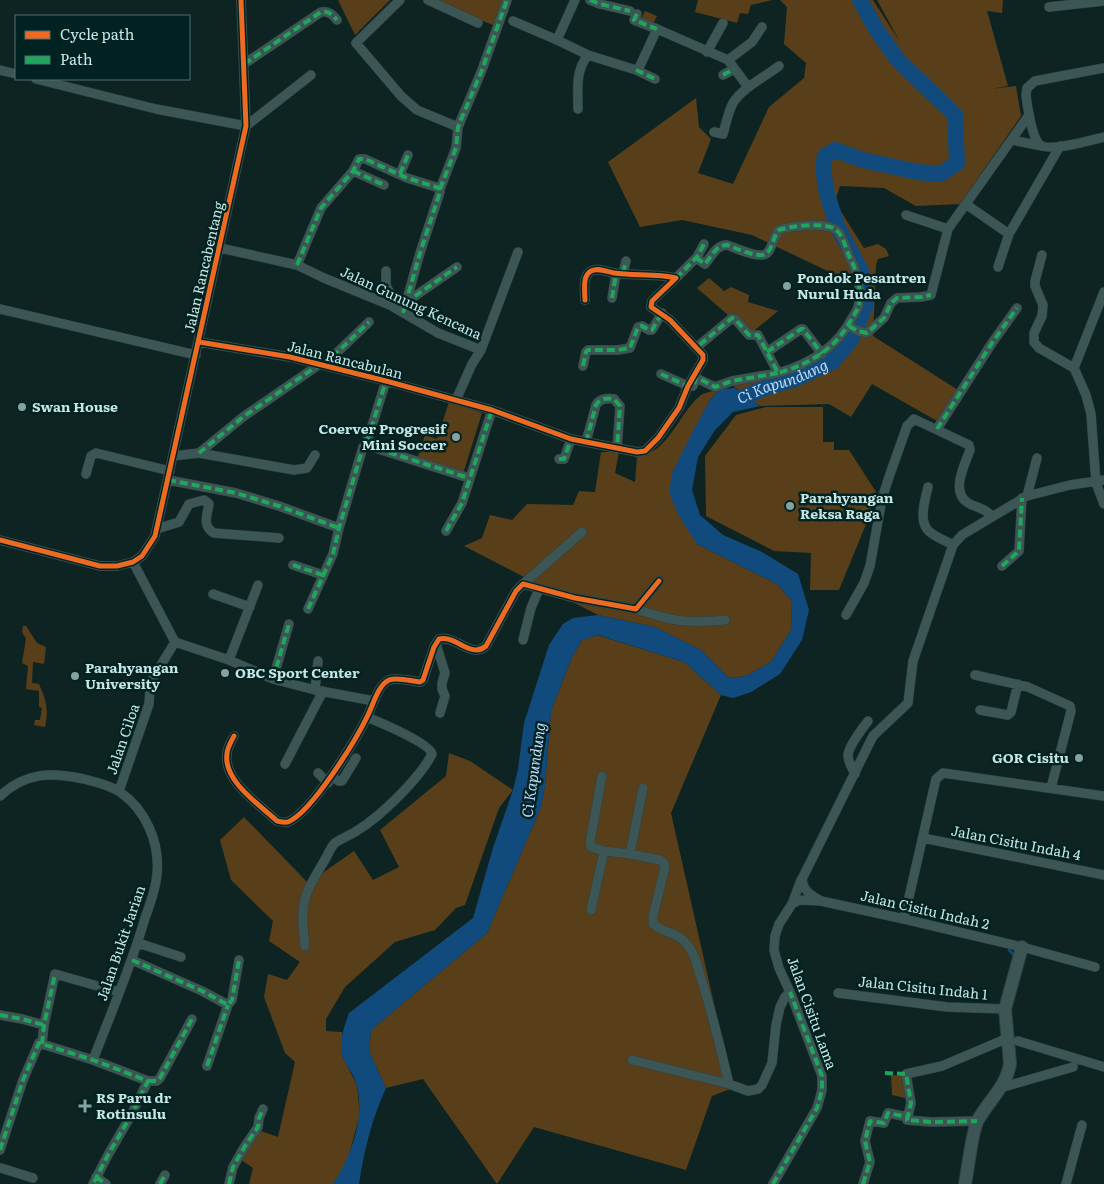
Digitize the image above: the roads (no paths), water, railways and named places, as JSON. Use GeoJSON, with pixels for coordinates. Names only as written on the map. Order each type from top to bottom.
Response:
{"type":"FeatureCollection","features":[{"type":"Feature","properties":{"kind":"street","name":"Jalan Rancabentang"},"geometry":{"type":"LineString","coordinates":[[156,533],[246,126],[242,0]]}},
{"type":"Feature","properties":{"kind":"street"},"geometry":{"type":"LineString","coordinates":[[400,0],[356,44],[401,96],[417,110],[458,127]]}},
{"type":"Feature","properties":{"kind":"street"},"geometry":{"type":"LineString","coordinates":[[428,0],[478,23]]}},
{"type":"Feature","properties":{"kind":"street"},"geometry":{"type":"LineString","coordinates":[[403,312],[440,189],[456,148],[458,127],[482,70],[507,0]]}},
{"type":"Feature","properties":{"kind":"street"},"geometry":{"type":"LineString","coordinates":[[557,40],[575,0]]}},
{"type":"Feature","properties":{"kind":"street"},"geometry":{"type":"LineString","coordinates":[[590,0],[633,13],[634,20],[728,60],[748,87]]}},
{"type":"Feature","properties":{"kind":"street"},"geometry":{"type":"LineString","coordinates":[[1050,7],[1104,1]]}},
{"type":"Feature","properties":{"kind":"street"},"geometry":{"type":"LineString","coordinates":[[244,64],[321,12],[326,11],[332,14],[337,20]]}},
{"type":"Feature","properties":{"kind":"street"},"geometry":{"type":"LineString","coordinates":[[513,21],[588,56],[636,70],[655,79]]}},
{"type":"Feature","properties":{"kind":"street"},"geometry":{"type":"LineString","coordinates":[[707,52],[723,23]]}},
{"type":"Feature","properties":{"kind":"street"},"geometry":{"type":"LineString","coordinates":[[728,60],[752,42],[762,27]]}},
{"type":"Feature","properties":{"kind":"street"},"geometry":{"type":"LineString","coordinates":[[636,70],[639,68],[657,29]]}},
{"type":"Feature","properties":{"kind":"street"},"geometry":{"type":"LineString","coordinates":[[578,109],[579,69],[582,62],[588,56]]}},
{"type":"Feature","properties":{"kind":"street"},"geometry":{"type":"LineString","coordinates":[[714,132],[723,134],[732,104],[748,87],[779,66]]}},
{"type":"Feature","properties":{"kind":"street"},"geometry":{"type":"LineString","coordinates":[[1042,146],[1036,140],[1029,115],[1026,95],[1027,88],[1035,81],[1104,68]]}},
{"type":"Feature","properties":{"kind":"street"},"geometry":{"type":"LineString","coordinates":[[723,75],[734,69]]}},
{"type":"Feature","properties":{"kind":"street"},"geometry":{"type":"LineString","coordinates":[[0,70],[15,74]]}},
{"type":"Feature","properties":{"kind":"street"},"geometry":{"type":"LineString","coordinates":[[40,80],[156,109],[246,126],[311,75]]}},
{"type":"Feature","properties":{"kind":"street"},"geometry":{"type":"LineString","coordinates":[[849,326],[858,331],[867,332],[884,318],[891,303],[897,298],[921,298],[931,295],[948,229],[967,205],[1029,115]]}},
{"type":"Feature","properties":{"kind":"street"},"geometry":{"type":"LineString","coordinates":[[1012,140],[1047,148],[1104,137]]}},
{"type":"Feature","properties":{"kind":"street"},"geometry":{"type":"LineString","coordinates":[[998,267],[1010,234],[1060,146]]}},
{"type":"Feature","properties":{"kind":"street"},"geometry":{"type":"LineString","coordinates":[[400,174],[408,155]]}},
{"type":"Feature","properties":{"kind":"street"},"geometry":{"type":"LineString","coordinates":[[297,265],[320,208],[353,172],[361,158],[440,189]]}},
{"type":"Feature","properties":{"kind":"street"},"geometry":{"type":"LineString","coordinates":[[353,172],[384,185]]}},
{"type":"Feature","properties":{"kind":"street"},"geometry":{"type":"LineString","coordinates":[[967,205],[1010,234]]}},
{"type":"Feature","properties":{"kind":"street"},"geometry":{"type":"LineString","coordinates":[[906,215],[948,229]]}},
{"type":"Feature","properties":{"kind":"street"},"geometry":{"type":"LineString","coordinates":[[683,399],[688,396],[696,378],[715,387],[732,381],[778,373],[808,362],[834,344],[849,326],[859,306],[857,277],[853,263],[836,229],[811,225],[782,229],[775,234],[768,253],[764,255],[758,256],[727,244],[718,248],[705,264],[696,258]]}},
{"type":"Feature","properties":{"kind":"street"},"geometry":{"type":"LineString","coordinates":[[683,399],[703,360],[703,355],[662,313],[651,307],[651,304],[696,258],[704,244]]}},
{"type":"Feature","properties":{"kind":"street","name":"Jalan Gunung Kencana"},"geometry":{"type":"LineString","coordinates":[[220,248],[297,265],[390,305],[438,332],[481,350],[472,364],[456,400]]}},
{"type":"Feature","properties":{"kind":"street"},"geometry":{"type":"LineString","coordinates":[[481,350],[518,252]]}},
{"type":"Feature","properties":{"kind":"street"},"geometry":{"type":"LineString","coordinates":[[1042,255],[1035,281],[1035,286],[1043,305],[1042,316],[1034,333],[1034,342],[1039,348],[1074,368],[1086,395],[1091,414],[1104,504]]}},
{"type":"Feature","properties":{"kind":"street"},"geometry":{"type":"LineString","coordinates":[[612,298],[626,261]]}},
{"type":"Feature","properties":{"kind":"street"},"geometry":{"type":"LineString","coordinates":[[405,303],[457,267]]}},
{"type":"Feature","properties":{"kind":"street"},"geometry":{"type":"LineString","coordinates":[[386,270],[386,286],[392,296],[390,305]]}},
{"type":"Feature","properties":{"kind":"street"},"geometry":{"type":"LineString","coordinates":[[585,300],[584,282],[589,273],[597,270],[620,274],[663,275],[676,278]]}},
{"type":"Feature","properties":{"kind":"street"},"geometry":{"type":"LineString","coordinates":[[1074,368],[1104,292]]}},
{"type":"Feature","properties":{"kind":"street"},"geometry":{"type":"LineString","coordinates":[[938,429],[1017,308]]}},
{"type":"Feature","properties":{"kind":"street"},"geometry":{"type":"LineString","coordinates":[[0,309],[196,355]]}},
{"type":"Feature","properties":{"kind":"street"},"geometry":{"type":"LineString","coordinates":[[583,366],[588,350],[627,350],[630,348],[638,327],[642,326],[652,330],[662,313]]}},
{"type":"Feature","properties":{"kind":"street"},"geometry":{"type":"LineString","coordinates":[[697,347],[732,318],[750,336],[756,334],[778,373]]}},
{"type":"Feature","properties":{"kind":"street"},"geometry":{"type":"LineString","coordinates":[[199,453],[243,417],[322,365],[369,322]]}},
{"type":"Feature","properties":{"kind":"street"},"geometry":{"type":"LineString","coordinates":[[767,352],[801,329],[804,330],[822,354]]}},
{"type":"Feature","properties":{"kind":"street","name":"Jalan Rancabulan"},"geometry":{"type":"LineString","coordinates":[[199,342],[290,357],[386,381],[492,410],[571,440],[637,452],[644,451],[658,438],[683,399]]}},
{"type":"Feature","properties":{"kind":"street"},"geometry":{"type":"LineString","coordinates":[[661,374],[688,386]]}},
{"type":"Feature","properties":{"kind":"street"},"geometry":{"type":"LineString","coordinates":[[308,609],[333,554],[362,447],[366,445],[386,381]]}},
{"type":"Feature","properties":{"kind":"street"},"geometry":{"type":"LineString","coordinates":[[586,442],[598,401],[614,399],[618,402],[620,412],[617,449]]}},
{"type":"Feature","properties":{"kind":"street"},"geometry":{"type":"LineString","coordinates":[[446,531],[462,503],[492,410]]}},
{"type":"Feature","properties":{"kind":"street"},"geometry":{"type":"LineString","coordinates":[[846,615],[864,583],[870,566],[882,499],[907,426],[914,419],[969,445],[970,450],[959,479],[961,495],[964,500],[985,509],[992,516]]}},
{"type":"Feature","properties":{"kind":"street"},"geometry":{"type":"LineString","coordinates":[[559,459],[564,459],[571,440]]}},
{"type":"Feature","properties":{"kind":"street"},"geometry":{"type":"LineString","coordinates":[[366,445],[469,478]]}},
{"type":"Feature","properties":{"kind":"street"},"geometry":{"type":"LineString","coordinates":[[86,474],[91,456],[96,453],[280,506],[339,528]]}},
{"type":"Feature","properties":{"kind":"street"},"geometry":{"type":"LineString","coordinates":[[173,456],[199,453],[294,470],[307,468],[315,455]]}},
{"type":"Feature","properties":{"kind":"street"},"geometry":{"type":"LineString","coordinates":[[1002,566],[1019,551],[1024,497],[1037,458]]}},
{"type":"Feature","properties":{"kind":"street"},"geometry":{"type":"LineString","coordinates":[[928,487],[923,514],[927,529],[932,534],[953,545],[962,535],[1024,497],[1070,485],[1100,481]]}},
{"type":"Feature","properties":{"kind":"street"},"geometry":{"type":"LineString","coordinates":[[0,540],[100,566],[117,566],[133,562],[142,556],[156,533],[179,522],[189,504],[204,500],[210,504],[206,522],[207,528],[214,533],[279,538]]}},
{"type":"Feature","properties":{"kind":"street"},"geometry":{"type":"LineString","coordinates":[[234,736],[227,753],[228,767],[232,776],[240,788],[277,821],[288,822],[296,817],[329,780],[383,685],[388,680],[420,682],[423,680],[439,639],[446,637],[475,651],[481,650],[486,646],[516,591],[582,532]]}},
{"type":"Feature","properties":{"kind":"street","name":"Jalan Cisitu Lama"},"geometry":{"type":"LineString","coordinates":[[774,1184],[817,1108],[822,1090],[822,1076],[779,968],[774,950],[778,924],[792,904],[802,879],[873,736],[908,703],[912,661],[953,545]]}},
{"type":"Feature","properties":{"kind":"street"},"geometry":{"type":"LineString","coordinates":[[133,562],[175,642],[229,660],[274,679],[319,691],[374,701]]}},
{"type":"Feature","properties":{"kind":"street"},"geometry":{"type":"LineString","coordinates":[[293,565],[323,575]]}},
{"type":"Feature","properties":{"kind":"street"},"geometry":{"type":"LineString","coordinates":[[636,609],[659,581]]}},
{"type":"Feature","properties":{"kind":"street"},"geometry":{"type":"LineString","coordinates":[[523,584],[575,598],[636,609],[677,621],[691,623],[725,620]]}},
{"type":"Feature","properties":{"kind":"street"},"geometry":{"type":"LineString","coordinates":[[229,660],[258,585]]}},
{"type":"Feature","properties":{"kind":"street"},"geometry":{"type":"LineString","coordinates":[[523,640],[531,608],[539,588]]}},
{"type":"Feature","properties":{"kind":"street"},"geometry":{"type":"LineString","coordinates":[[213,594],[250,607]]}},
{"type":"Feature","properties":{"kind":"street"},"geometry":{"type":"LineString","coordinates":[[274,679],[289,624]]}},
{"type":"Feature","properties":{"kind":"street","name":"Jalan Ciloa"},"geometry":{"type":"LineString","coordinates":[[119,791],[149,704],[153,678],[175,642]]}},
{"type":"Feature","properties":{"kind":"street"},"geometry":{"type":"LineString","coordinates":[[436,644],[445,673],[442,682],[445,696],[440,714]]}},
{"type":"Feature","properties":{"kind":"street"},"geometry":{"type":"LineString","coordinates":[[284,764],[319,691],[318,661]]}},
{"type":"Feature","properties":{"kind":"street"},"geometry":{"type":"LineString","coordinates":[[975,675],[1018,684],[1068,704],[1071,708],[1051,788]]}},
{"type":"Feature","properties":{"kind":"street"},"geometry":{"type":"LineString","coordinates":[[980,710],[1010,714],[1018,684]]}},
{"type":"Feature","properties":{"kind":"street"},"geometry":{"type":"LineString","coordinates":[[305,946],[302,925],[303,901],[308,888],[333,844],[359,830],[398,797],[415,780],[432,756],[430,749],[401,732],[367,716]]}},
{"type":"Feature","properties":{"kind":"street"},"geometry":{"type":"LineString","coordinates":[[855,774],[849,763],[848,755],[859,733],[868,721]]}},
{"type":"Feature","properties":{"kind":"street"},"geometry":{"type":"LineString","coordinates":[[318,772],[329,780],[342,781],[356,758]]}},
{"type":"Feature","properties":{"kind":"street"},"geometry":{"type":"LineString","coordinates":[[904,919],[936,779],[943,773],[948,772],[1104,796]]}},
{"type":"Feature","properties":{"kind":"street","name":"Jalan Bukit Jarian"},"geometry":{"type":"LineString","coordinates":[[0,796],[19,782],[45,774],[96,781],[119,791],[135,805],[142,814],[153,837],[157,854],[156,884],[132,960],[92,1060]]}},
{"type":"Feature","properties":{"kind":"street"},"geometry":{"type":"LineString","coordinates":[[602,776],[590,842],[591,847],[604,851],[660,860],[664,863],[665,867],[653,916],[653,924],[658,928],[676,934],[687,944],[694,956],[708,998],[729,1084]]}},
{"type":"Feature","properties":{"kind":"street"},"geometry":{"type":"LineString","coordinates":[[630,854],[643,788]]}},
{"type":"Feature","properties":{"kind":"street","name":"Jalan Cisitu Indah 4"},"geometry":{"type":"LineString","coordinates":[[923,838],[1104,874]]}},
{"type":"Feature","properties":{"kind":"street"},"geometry":{"type":"LineString","coordinates":[[591,910],[604,851]]}},
{"type":"Feature","properties":{"kind":"street"},"geometry":{"type":"LineString","coordinates":[[802,879],[802,886],[807,893],[821,901]]}},
{"type":"Feature","properties":{"kind":"street"},"geometry":{"type":"LineString","coordinates":[[792,904],[798,900],[821,901]]}},
{"type":"Feature","properties":{"kind":"street","name":"Jalan Cisitu Indah 2"},"geometry":{"type":"LineString","coordinates":[[821,901],[904,919],[1095,968]]}},
{"type":"Feature","properties":{"kind":"street"},"geometry":{"type":"LineString","coordinates":[[138,943],[181,957]]}},
{"type":"Feature","properties":{"kind":"street"},"geometry":{"type":"LineString","coordinates":[[965,1184],[977,1121],[1000,1088],[1007,1075],[1010,1063],[1013,1039],[1005,1009],[1022,948]]}},
{"type":"Feature","properties":{"kind":"street"},"geometry":{"type":"LineString","coordinates":[[132,960],[202,991],[228,1005]]}},
{"type":"Feature","properties":{"kind":"street"},"geometry":{"type":"LineString","coordinates":[[207,1066],[228,1005],[232,1000],[240,960]]}},
{"type":"Feature","properties":{"kind":"street"},"geometry":{"type":"LineString","coordinates":[[42,1044],[44,1025],[55,974],[120,992]]}},
{"type":"Feature","properties":{"kind":"street"},"geometry":{"type":"LineString","coordinates":[[632,1060],[729,1084],[748,1091],[758,1089],[762,1085],[772,1063],[780,1007],[784,997],[790,992]]}},
{"type":"Feature","properties":{"kind":"street","name":"Jalan Cisitu Indah 1"},"geometry":{"type":"LineString","coordinates":[[838,993],[947,1007],[1005,1009]]}},
{"type":"Feature","properties":{"kind":"street"},"geometry":{"type":"LineString","coordinates":[[0,1015],[22,1018],[44,1025]]}},
{"type":"Feature","properties":{"kind":"street"},"geometry":{"type":"LineString","coordinates":[[0,1150],[30,1061],[39,1044],[92,1060],[148,1081],[157,1081],[192,1019]]}},
{"type":"Feature","properties":{"kind":"street"},"geometry":{"type":"LineString","coordinates":[[907,1118],[911,1103],[906,1074],[942,1066],[1013,1039],[1104,1067]]}},
{"type":"Feature","properties":{"kind":"street"},"geometry":{"type":"LineString","coordinates":[[1000,1088],[1073,1066]]}},
{"type":"Feature","properties":{"kind":"street"},"geometry":{"type":"LineString","coordinates":[[106,1184],[95,1180],[148,1081]]}},
{"type":"Feature","properties":{"kind":"street"},"geometry":{"type":"LineString","coordinates":[[229,1184],[233,1168],[258,1127],[263,1109]]}},
{"type":"Feature","properties":{"kind":"street"},"geometry":{"type":"LineString","coordinates":[[863,1184],[870,1162],[865,1141],[870,1121],[884,1123],[888,1114],[931,1122],[977,1121]]}},
{"type":"Feature","properties":{"kind":"street"},"geometry":{"type":"LineString","coordinates":[[1066,1184],[1082,1125]]}},
{"type":"Feature","properties":{"kind":"street"},"geometry":{"type":"LineString","coordinates":[[1,1168],[33,1178]]}},
{"type":"Feature","properties":{"kind":"street"},"geometry":{"type":"LineString","coordinates":[[160,1184],[165,1175]]}},
{"type":"Feature","properties":{"kind":"water"},"geometry":{"type":"Polygon","coordinates":[[[735,388],[760,406],[733,412],[715,430],[698,457],[692,490],[700,515],[723,535],[762,552],[798,574],[809,610],[802,640],[780,674],[751,692],[733,698],[721,695],[684,662],[598,635],[582,640],[572,657],[551,711],[545,786],[541,807],[487,933],[371,1030],[369,1051],[386,1088],[369,1135],[359,1184],[333,1184],[351,1149],[358,1124],[359,1099],[356,1082],[343,1058],[341,1047],[342,1035],[349,1013],[473,918],[493,848],[513,790],[518,769],[524,723],[549,645],[563,624],[573,618],[598,615],[655,627],[701,650],[729,678],[746,676],[771,662],[791,630],[792,601],[777,584],[697,544],[679,516],[669,493],[672,473],[710,400],[720,389],[735,388]]]}},
{"type":"Feature","properties":{"kind":"waterway","name":"Ci Kapundung"},"geometry":{"type":"LineString","coordinates":[[728,404],[767,387],[795,379],[832,362],[851,340],[865,307],[861,271],[837,226],[827,194],[823,169],[825,156],[835,150],[863,160],[917,172],[941,174],[957,163],[955,115],[898,60],[876,29],[860,0]]}},
{"type":"Feature","properties":{"kind":"waterway"},"geometry":{"type":"LineString","coordinates":[[1009,950],[1015,956]]}},
{"type":"Feature","properties":{"kind":"place","name":"Pondok Pesantren Nurul Huda"},"geometry":{"type":"Point","coordinates":[787,286]}},
{"type":"Feature","properties":{"kind":"place","name":"Swan House"},"geometry":{"type":"Point","coordinates":[22,407]}},
{"type":"Feature","properties":{"kind":"place","name":"Coerver Progresif Mini Soccer"},"geometry":{"type":"Point","coordinates":[456,437]}},
{"type":"Feature","properties":{"kind":"place","name":"Parahyangan Reksa Raga"},"geometry":{"type":"Point","coordinates":[790,506]}},
{"type":"Feature","properties":{"kind":"place","name":"OBC Sport Center"},"geometry":{"type":"Point","coordinates":[225,673]}},
{"type":"Feature","properties":{"kind":"place","name":"Parahyangan University"},"geometry":{"type":"Point","coordinates":[75,676]}},
{"type":"Feature","properties":{"kind":"place","name":"GOR Cisitu"},"geometry":{"type":"Point","coordinates":[1079,758]}},
{"type":"Feature","properties":{"kind":"place","name":"RS Paru dr Rotinsulu"},"geometry":{"type":"Point","coordinates":[85,1106]}}]}
